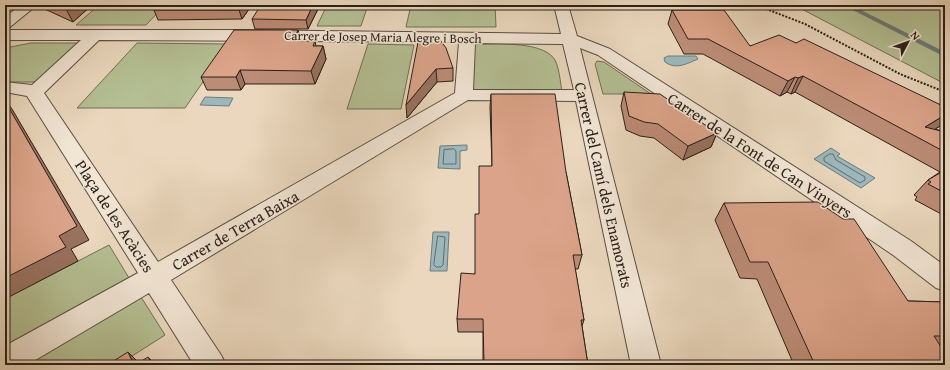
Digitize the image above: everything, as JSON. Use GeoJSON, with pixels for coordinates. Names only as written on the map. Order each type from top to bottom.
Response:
{"type":"FeatureCollection","features":[{"type":"Feature","properties":{"kind":"street"},"geometry":{"type":"LineString","coordinates":[[5,24],[30,5]]}},
{"type":"Feature","properties":{"kind":"street","name":"Carrer del Camí dels Enamorats"},"geometry":{"type":"LineString","coordinates":[[561,5],[584,96],[646,365]]}},
{"type":"Feature","properties":{"kind":"street","name":"Carrer de Josep Maria Alegre i Bosch"},"geometry":{"type":"LineString","coordinates":[[5,35],[95,35],[245,29],[467,38],[570,38]]}},
{"type":"Feature","properties":{"kind":"street"},"geometry":{"type":"LineString","coordinates":[[5,87],[24,88],[34,92],[95,35]]}},
{"type":"Feature","properties":{"kind":"street"},"geometry":{"type":"LineString","coordinates":[[467,38],[464,95],[584,96]]}},
{"type":"Feature","properties":{"kind":"street","name":"Carrer de la Font de Can Vinyers"},"geometry":{"type":"LineString","coordinates":[[570,38],[604,52],[902,248],[945,280]]}},
{"type":"Feature","properties":{"kind":"street","name":"Plaça de les Acàcies"},"geometry":{"type":"LineString","coordinates":[[34,92],[211,365]]}},
{"type":"Feature","properties":{"kind":"street","name":"Carrer de Terra Baixa"},"geometry":{"type":"LineString","coordinates":[[5,362],[154,277],[464,95]]}},
{"type":"Feature","properties":{"kind":"path"},"geometry":{"type":"LineString","coordinates":[[756,5],[805,24],[900,74],[945,92]]}},
{"type":"Feature","properties":{"kind":"green space"},"geometry":{"type":"Polygon","coordinates":[[[99,5],[165,5],[146,25],[76,25],[99,5]]]}},
{"type":"Feature","properties":{"kind":"green space"},"geometry":{"type":"Polygon","coordinates":[[[327,5],[368,5],[361,26],[317,26],[327,5]]]}},
{"type":"Feature","properties":{"kind":"green space"},"geometry":{"type":"Polygon","coordinates":[[[411,5],[495,5],[496,27],[406,27],[411,5]]]}},
{"type":"Feature","properties":{"kind":"green space"},"geometry":{"type":"Polygon","coordinates":[[[794,5],[945,5],[945,84],[794,5]]]}},
{"type":"Feature","properties":{"kind":"green space"},"geometry":{"type":"Polygon","coordinates":[[[31,43],[91,43],[40,82],[5,82],[5,48],[31,43]]]}},
{"type":"Feature","properties":{"kind":"green space"},"geometry":{"type":"Polygon","coordinates":[[[137,43],[229,44],[185,108],[77,108],[137,43]]]}},
{"type":"Feature","properties":{"kind":"green space"},"geometry":{"type":"Polygon","coordinates":[[[368,44],[414,45],[401,109],[347,109],[368,44]]]}},
{"type":"Feature","properties":{"kind":"green space"},"geometry":{"type":"Polygon","coordinates":[[[511,44],[538,48],[548,53],[557,64],[563,100],[457,93],[460,45],[511,44]]]}},
{"type":"Feature","properties":{"kind":"green space"},"geometry":{"type":"Polygon","coordinates":[[[597,61],[604,62],[651,94],[603,94],[595,64],[597,61]]]}},
{"type":"Feature","properties":{"kind":"green space"},"geometry":{"type":"Polygon","coordinates":[[[109,245],[129,278],[5,347],[5,299],[109,245]]]}},
{"type":"Feature","properties":{"kind":"green space"},"geometry":{"type":"Polygon","coordinates":[[[141,297],[165,335],[118,365],[23,365],[141,297]]]}},
{"type":"Feature","properties":{"kind":"water"},"geometry":{"type":"Polygon","coordinates":[[[668,56],[696,56],[698,59],[689,63],[673,66],[665,62],[664,58],[668,56]]]}},
{"type":"Feature","properties":{"kind":"water"},"geometry":{"type":"Polygon","coordinates":[[[205,97],[233,98],[229,106],[200,105],[205,97]]]}},
{"type":"Feature","properties":{"kind":"water"},"geometry":{"type":"Polygon","coordinates":[[[467,145],[467,150],[460,151],[460,169],[438,168],[440,146],[467,145]]]}},
{"type":"Feature","properties":{"kind":"water"},"geometry":{"type":"Polygon","coordinates":[[[831,148],[840,154],[837,156],[875,178],[861,188],[814,159],[831,148]]]}},
{"type":"Feature","properties":{"kind":"water"},"geometry":{"type":"Polygon","coordinates":[[[433,232],[449,232],[447,271],[430,271],[433,232]]]}},
{"type":"Feature","properties":{"kind":"building"},"geometry":{"type":"Polygon","coordinates":[[[56,5],[71,5],[66,9],[56,5]]]}},
{"type":"Feature","properties":{"kind":"building"},"geometry":{"type":"Polygon","coordinates":[[[159,5],[242,5],[239,10],[154,10],[159,5]]]}},
{"type":"Feature","properties":{"kind":"building"},"geometry":{"type":"Polygon","coordinates":[[[261,5],[313,5],[306,20],[252,19],[261,5]]]}},
{"type":"Feature","properties":{"kind":"building"},"geometry":{"type":"Polygon","coordinates":[[[672,10],[724,10],[750,46],[779,35],[796,43],[804,39],[945,107],[945,115],[925,127],[945,132],[945,152],[803,76],[798,78],[795,77],[788,81],[708,39],[688,39],[672,10]]]}},
{"type":"Feature","properties":{"kind":"building"},"geometry":{"type":"Polygon","coordinates":[[[234,30],[298,30],[293,41],[315,41],[313,46],[323,46],[311,71],[240,70],[236,77],[201,77],[234,30]]]}},
{"type":"Feature","properties":{"kind":"building"},"geometry":{"type":"Polygon","coordinates":[[[419,37],[438,37],[446,48],[453,68],[436,69],[406,105],[419,37]]]}},
{"type":"Feature","properties":{"kind":"building"},"geometry":{"type":"Polygon","coordinates":[[[624,92],[660,94],[717,133],[688,146],[658,124],[644,122],[629,116],[624,92]]]}},
{"type":"Feature","properties":{"kind":"building"},"geometry":{"type":"Polygon","coordinates":[[[491,94],[555,94],[566,172],[582,255],[573,255],[584,320],[581,320],[588,365],[484,365],[483,319],[457,319],[461,273],[475,274],[475,214],[479,214],[479,166],[492,166],[491,94]]]}},
{"type":"Feature","properties":{"kind":"building"},"geometry":{"type":"Polygon","coordinates":[[[5,101],[77,226],[59,236],[66,247],[5,278],[5,101]]]}},
{"type":"Feature","properties":{"kind":"building"},"geometry":{"type":"Polygon","coordinates":[[[945,170],[945,193],[928,184],[931,182],[928,180],[945,170]]]}},
{"type":"Feature","properties":{"kind":"building"},"geometry":{"type":"Polygon","coordinates":[[[818,202],[843,219],[854,219],[908,301],[945,302],[945,336],[934,336],[945,353],[945,365],[815,365],[768,262],[750,262],[724,203],[818,202]]]}},
{"type":"Feature","properties":{"kind":"building"},"geometry":{"type":"Polygon","coordinates":[[[128,352],[134,365],[107,365],[128,352]]]}},
{"type":"Feature","properties":{"kind":"building"},"geometry":{"type":"Polygon","coordinates":[[[148,357],[153,365],[135,365],[148,357]]]}},
{"type":"Feature","properties":{"kind":"waterway"},"geometry":{"type":"LineString","coordinates":[[846,5],[945,55]]}}]}
